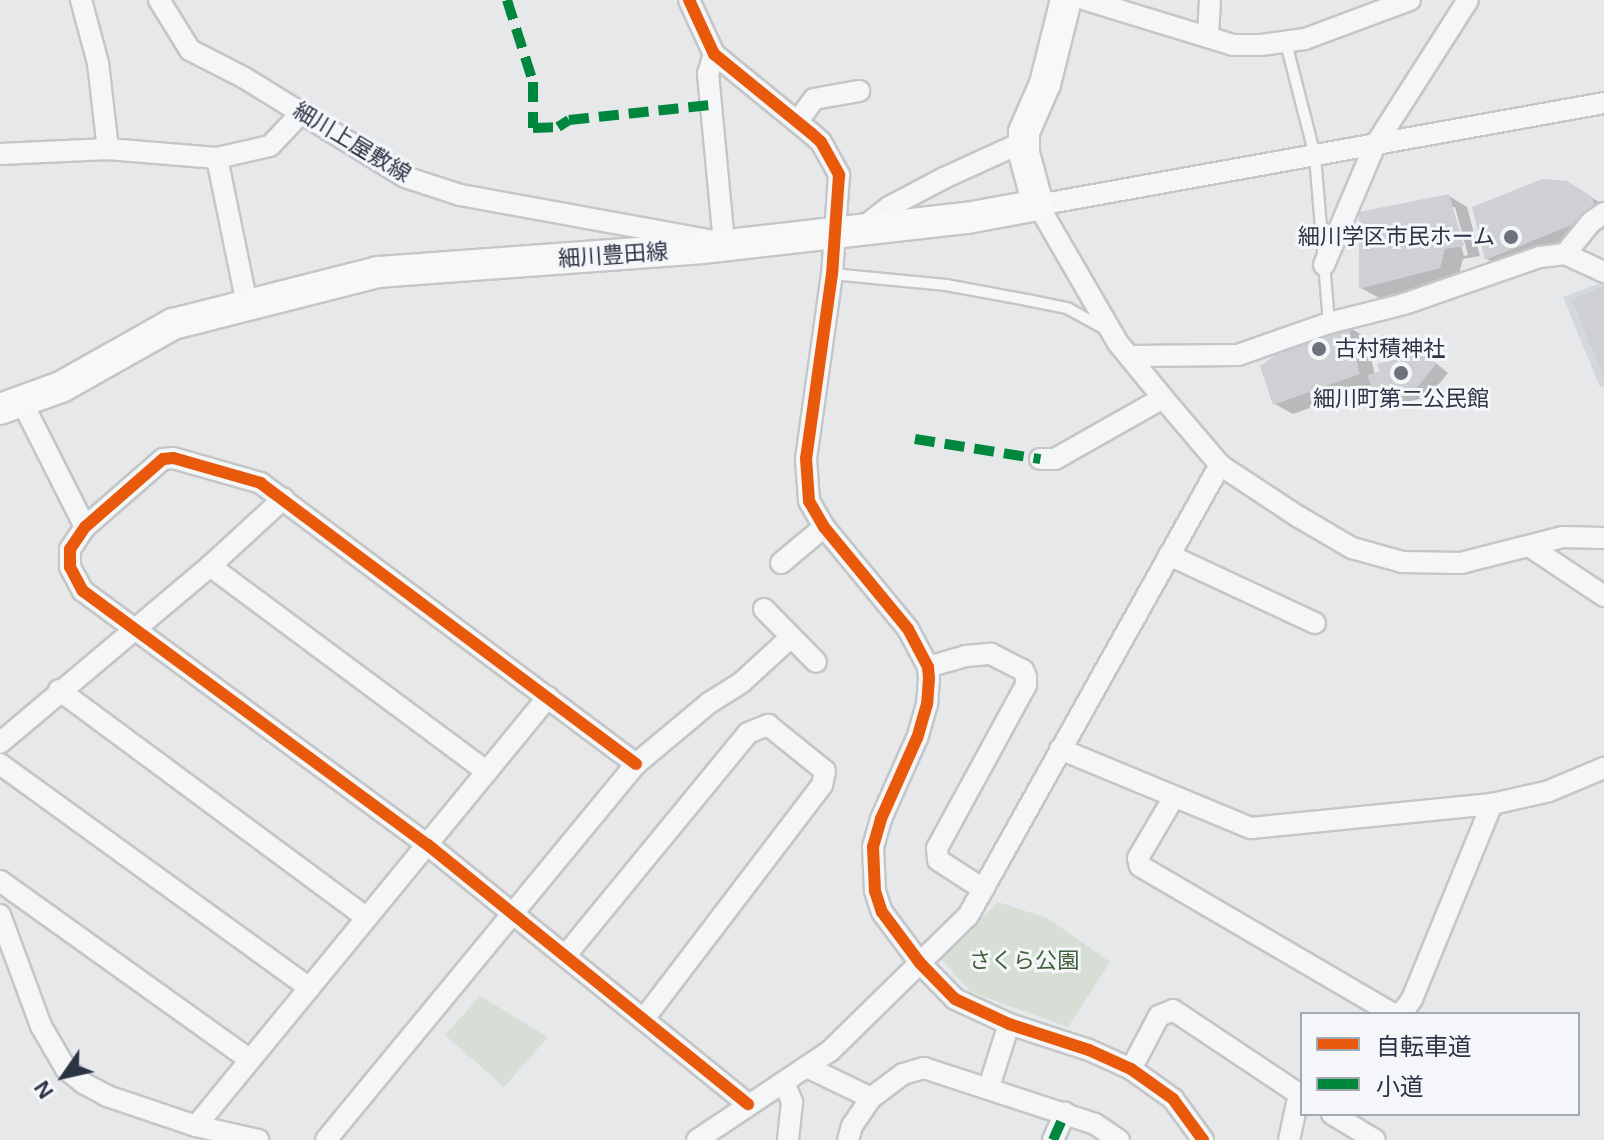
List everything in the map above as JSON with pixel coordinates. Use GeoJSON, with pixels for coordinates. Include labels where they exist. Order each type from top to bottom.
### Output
{"type":"FeatureCollection","features":[{"type":"Feature","properties":{"kind":"main road"},"geometry":{"type":"LineString","coordinates":[[1038,205],[1023,142],[1024,132],[1045,84],[1066,0]]}},
{"type":"Feature","properties":{"kind":"main road","name":"細川豊田線"},"geometry":{"type":"LineString","coordinates":[[11,406],[61,387],[173,324],[378,272],[702,248],[724,243],[847,233],[1038,205]]}},
{"type":"Feature","properties":{"kind":"street"},"geometry":{"type":"LineString","coordinates":[[81,0],[98,63],[108,149]]}},
{"type":"Feature","properties":{"kind":"street","name":"細川上屋敷線"},"geometry":{"type":"LineString","coordinates":[[159,0],[190,50],[302,112],[405,177],[433,188],[724,243]]}},
{"type":"Feature","properties":{"kind":"street"},"geometry":{"type":"LineString","coordinates":[[689,0],[714,54],[821,142],[839,175],[847,233],[832,274],[806,458],[809,501],[824,527],[908,629],[928,667],[929,690],[920,727],[873,847],[875,891],[882,912],[920,963],[965,1006],[1089,1050],[1131,1069],[1173,1099],[1203,1140]]}},
{"type":"Feature","properties":{"kind":"street"},"geometry":{"type":"LineString","coordinates":[[1086,0],[1233,45],[1286,43],[1410,0]]}},
{"type":"Feature","properties":{"kind":"street"},"geometry":{"type":"LineString","coordinates":[[1208,37],[1210,0]]}},
{"type":"Feature","properties":{"kind":"street"},"geometry":{"type":"LineString","coordinates":[[1324,265],[1374,147],[1468,0]]}},
{"type":"Feature","properties":{"kind":"street"},"geometry":{"type":"LineString","coordinates":[[714,54],[708,74],[724,243]]}},
{"type":"Feature","properties":{"kind":"street"},"geometry":{"type":"LineString","coordinates":[[798,121],[814,99],[859,91]]}},
{"type":"Feature","properties":{"kind":"street"},"geometry":{"type":"LineString","coordinates":[[1604,103],[1452,129],[1374,147],[1038,205],[1112,333],[1220,465],[1352,548],[1402,562],[1461,563],[1563,537],[1604,538]]}},
{"type":"Feature","properties":{"kind":"street"},"geometry":{"type":"LineString","coordinates":[[0,154],[108,149],[217,158],[270,146],[302,112]]}},
{"type":"Feature","properties":{"kind":"street"},"geometry":{"type":"LineString","coordinates":[[847,233],[944,178],[1023,142]]}},
{"type":"Feature","properties":{"kind":"street"},"geometry":{"type":"LineString","coordinates":[[217,158],[247,304]]}},
{"type":"Feature","properties":{"kind":"street"},"geometry":{"type":"LineString","coordinates":[[1565,254],[1591,222],[1604,213]]}},
{"type":"Feature","properties":{"kind":"street"},"geometry":{"type":"LineString","coordinates":[[1130,356],[1238,355],[1329,323],[1404,304],[1540,257],[1565,254],[1604,272]]}},
{"type":"Feature","properties":{"kind":"street"},"geometry":{"type":"LineString","coordinates":[[1040,459],[1055,459],[1163,398]]}},
{"type":"Feature","properties":{"kind":"street"},"geometry":{"type":"LineString","coordinates":[[11,406],[85,527]]}},
{"type":"Feature","properties":{"kind":"street"},"geometry":{"type":"LineString","coordinates":[[636,764],[261,483],[173,458],[163,459],[85,527],[70,549],[70,567],[83,591],[428,845],[748,1104]]}},
{"type":"Feature","properties":{"kind":"street"},"geometry":{"type":"LineString","coordinates":[[697,1140],[748,1104],[809,1068],[962,923],[1220,465]]}},
{"type":"Feature","properties":{"kind":"street"},"geometry":{"type":"LineString","coordinates":[[0,743],[59,690],[210,566],[284,498]]}},
{"type":"Feature","properties":{"kind":"street"},"geometry":{"type":"LineString","coordinates":[[781,563],[824,527]]}},
{"type":"Feature","properties":{"kind":"street"},"geometry":{"type":"LineString","coordinates":[[1529,546],[1604,596]]}},
{"type":"Feature","properties":{"kind":"street"},"geometry":{"type":"LineString","coordinates":[[1169,555],[1315,623]]}},
{"type":"Feature","properties":{"kind":"street"},"geometry":{"type":"LineString","coordinates":[[210,566],[487,772]]}},
{"type":"Feature","properties":{"kind":"street"},"geometry":{"type":"LineString","coordinates":[[764,609],[816,662]]}},
{"type":"Feature","properties":{"kind":"street"},"geometry":{"type":"LineString","coordinates":[[326,1140],[636,764],[700,710],[742,682],[790,638]]}},
{"type":"Feature","properties":{"kind":"street"},"geometry":{"type":"LineString","coordinates":[[928,667],[991,654],[1023,670],[1026,677],[1026,685],[937,848],[938,860],[983,889]]}},
{"type":"Feature","properties":{"kind":"street"},"geometry":{"type":"LineString","coordinates":[[59,690],[366,917]]}},
{"type":"Feature","properties":{"kind":"street"},"geometry":{"type":"LineString","coordinates":[[196,1126],[548,697]]}},
{"type":"Feature","properties":{"kind":"street"},"geometry":{"type":"LineString","coordinates":[[565,956],[748,733],[768,725],[825,771],[822,785],[644,1019]]}},
{"type":"Feature","properties":{"kind":"street"},"geometry":{"type":"LineString","coordinates":[[1060,749],[1251,828],[1264,829],[1492,804],[1549,791],[1604,768]]}},
{"type":"Feature","properties":{"kind":"street"},"geometry":{"type":"LineString","coordinates":[[0,764],[309,988]]}},
{"type":"Feature","properties":{"kind":"street"},"geometry":{"type":"LineString","coordinates":[[1174,797],[1138,858],[1140,866],[1390,1012]]}},
{"type":"Feature","properties":{"kind":"street"},"geometry":{"type":"LineString","coordinates":[[1403,1012],[1412,999],[1492,804]]}},
{"type":"Feature","properties":{"kind":"street"},"geometry":{"type":"LineString","coordinates":[[0,881],[250,1060]]}},
{"type":"Feature","properties":{"kind":"street"},"geometry":{"type":"LineString","coordinates":[[0,915],[8,954],[41,1026],[66,1069],[107,1096],[196,1126],[258,1140]]}},
{"type":"Feature","properties":{"kind":"street"},"geometry":{"type":"LineString","coordinates":[[1131,1069],[1159,1016],[1173,1010],[1300,1094]]}},
{"type":"Feature","properties":{"kind":"street"},"geometry":{"type":"LineString","coordinates":[[989,1087],[1009,1024]]}},
{"type":"Feature","properties":{"kind":"street"},"geometry":{"type":"LineString","coordinates":[[809,1068],[871,1098]]}},
{"type":"Feature","properties":{"kind":"street"},"geometry":{"type":"LineString","coordinates":[[848,1140],[852,1126],[871,1098],[915,1069],[924,1068],[1095,1124],[1119,1140]]}},
{"type":"Feature","properties":{"kind":"street"},"geometry":{"type":"LineString","coordinates":[[784,1082],[792,1102],[788,1140]]}},
{"type":"Feature","properties":{"kind":"street"},"geometry":{"type":"LineString","coordinates":[[1289,1140],[1300,1099]]}},
{"type":"Feature","properties":{"kind":"street"},"geometry":{"type":"LineString","coordinates":[[1053,1140],[1065,1113]]}},
{"type":"Feature","properties":{"kind":"street"},"geometry":{"type":"LineString","coordinates":[[1335,1116],[1375,1140]]}},
{"type":"Feature","properties":{"kind":"lane"},"geometry":{"type":"LineString","coordinates":[[1286,43],[1315,156],[1329,323]]}},
{"type":"Feature","properties":{"kind":"lane"},"geometry":{"type":"LineString","coordinates":[[832,274],[946,285],[1053,305],[1067,308],[1112,333]]}},
{"type":"Feature","properties":{"kind":"shaded area"},"geometry":{"type":"Polygon","coordinates":[[[1604,282],[1604,387],[1600,387],[1563,297],[1604,282]]]}},
{"type":"Feature","properties":{"kind":"green space","name":"さくら公園"},"geometry":{"type":"Polygon","coordinates":[[[998,902],[1047,918],[1110,962],[1068,1027],[971,992],[941,959],[998,902]]]}},
{"type":"Feature","properties":{"kind":"green space"},"geometry":{"type":"Polygon","coordinates":[[[480,996],[548,1037],[504,1087],[445,1035],[480,996]]]}},
{"type":"Feature","properties":{"kind":"building","name":"細川学区市民ホーム"},"geometry":{"type":"Polygon","coordinates":[[[1542,179],[1567,181],[1591,196],[1599,214],[1485,260],[1472,207],[1542,179]]]}},
{"type":"Feature","properties":{"kind":"building"},"geometry":{"type":"Polygon","coordinates":[[[1449,194],[1464,246],[1445,249],[1440,268],[1359,289],[1359,212],[1449,194]]]}},
{"type":"Feature","properties":{"kind":"building"},"geometry":{"type":"Polygon","coordinates":[[[1604,286],[1604,377],[1572,300],[1604,286]]]}},
{"type":"Feature","properties":{"kind":"building","name":"古村積神社"},"geometry":{"type":"Polygon","coordinates":[[[1348,325],[1360,374],[1273,405],[1260,366],[1306,333],[1348,325]]]}},
{"type":"Feature","properties":{"kind":"building","name":"細川町第二公民館"},"geometry":{"type":"Polygon","coordinates":[[[1426,352],[1436,364],[1415,390],[1393,396],[1375,395],[1367,375],[1380,371],[1377,364],[1426,352]]]}},
{"type":"Feature","properties":{"kind":"marked path"},"geometry":{"type":"LineString","coordinates":[[507,0],[533,82],[533,128],[558,127],[569,120],[710,105]]}},
{"type":"Feature","properties":{"kind":"marked path"},"geometry":{"type":"LineString","coordinates":[[915,439],[1040,459]]}},
{"type":"Feature","properties":{"kind":"marked path"},"geometry":{"type":"LineString","coordinates":[[1053,1140],[1065,1113]]}},
{"type":"Feature","properties":{"kind":"cycle path"},"geometry":{"type":"LineString","coordinates":[[689,0],[714,54],[821,142],[839,175],[832,274],[806,458],[809,501],[824,527],[908,629],[928,667],[929,678],[927,704],[917,738],[881,819],[873,847],[875,891],[882,912],[920,963],[955,999],[1009,1024],[1089,1050],[1131,1069],[1173,1099],[1203,1140]]}},
{"type":"Feature","properties":{"kind":"cycle path"},"geometry":{"type":"LineString","coordinates":[[636,764],[261,483],[173,458],[163,459],[85,527],[70,549],[70,567],[83,591],[428,845],[748,1104]]}},
{"type":"Feature","properties":{"kind":"place","name":"細川学区市民ホーム"},"geometry":{"type":"Point","coordinates":[1511,237]}},
{"type":"Feature","properties":{"kind":"place","name":"古村積神社"},"geometry":{"type":"Point","coordinates":[1319,349]}},
{"type":"Feature","properties":{"kind":"place","name":"細川町第二公民館"},"geometry":{"type":"Point","coordinates":[1401,373]}}]}
